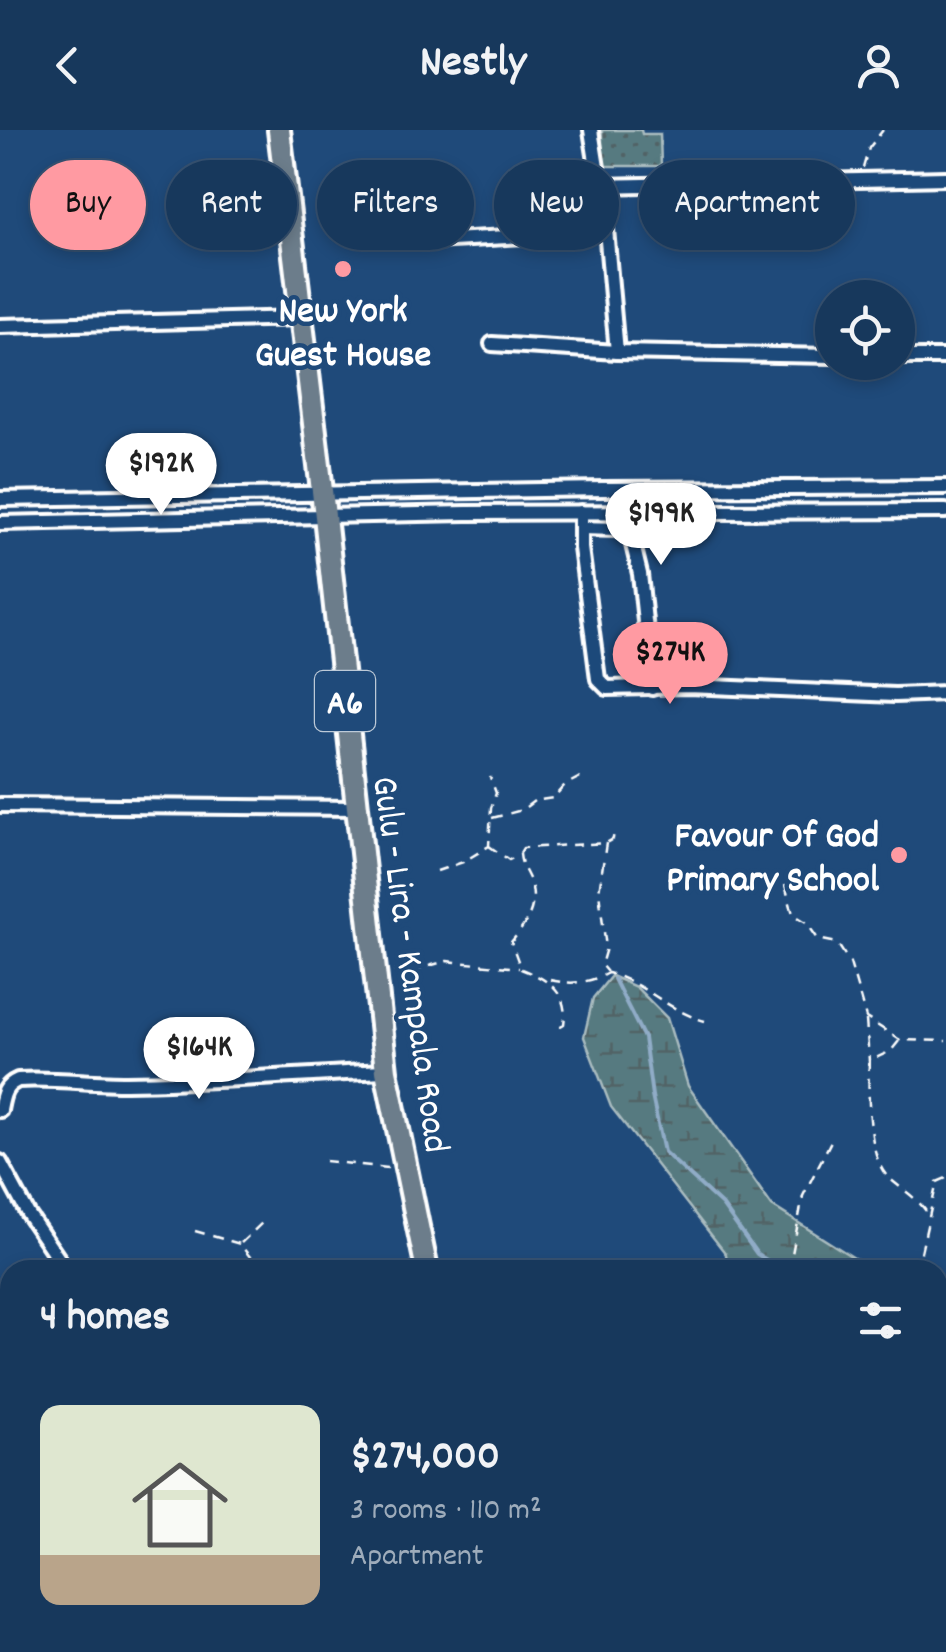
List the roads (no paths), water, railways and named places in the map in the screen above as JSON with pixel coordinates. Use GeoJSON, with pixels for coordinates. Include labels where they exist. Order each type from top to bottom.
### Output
{"type":"FeatureCollection","features":[{"type":"Feature","properties":{"kind":"main road","name":"Gulu - Lira - Kampala Road"},"geometry":{"type":"LineString","coordinates":[[278,130],[386,1071],[425,1260]]}},
{"type":"Feature","properties":{"kind":"street"},"geometry":{"type":"LineString","coordinates":[[592,130],[596,160]]}},
{"type":"Feature","properties":{"kind":"street"},"geometry":{"type":"LineString","coordinates":[[619,186],[946,178]]}},
{"type":"Feature","properties":{"kind":"street"},"geometry":{"type":"LineString","coordinates":[[608,250],[617,352]]}},
{"type":"Feature","properties":{"kind":"street"},"geometry":{"type":"LineString","coordinates":[[0,326],[302,318]]}},
{"type":"Feature","properties":{"kind":"street"},"geometry":{"type":"LineString","coordinates":[[492,344],[617,352],[815,356]]}},
{"type":"Feature","properties":{"kind":"street"},"geometry":{"type":"LineString","coordinates":[[915,357],[946,357]]}},
{"type":"Feature","properties":{"kind":"street"},"geometry":{"type":"LineString","coordinates":[[0,499],[946,487]]}},
{"type":"Feature","properties":{"kind":"street"},"geometry":{"type":"LineString","coordinates":[[0,523],[581,512],[946,510]]}},
{"type":"Feature","properties":{"kind":"street"},"geometry":{"type":"LineString","coordinates":[[581,512],[598,679],[607,688],[688,686],[895,695],[946,693]]}},
{"type":"Feature","properties":{"kind":"street"},"geometry":{"type":"LineString","coordinates":[[581,528],[617,529],[631,536],[640,574],[652,688]]}},
{"type":"Feature","properties":{"kind":"street"},"geometry":{"type":"LineString","coordinates":[[0,804],[356,808]]}},
{"type":"Feature","properties":{"kind":"street"},"geometry":{"type":"LineString","coordinates":[[0,1110],[4,1091],[18,1080],[122,1083],[386,1071]]}},
{"type":"Feature","properties":{"kind":"street"},"geometry":{"type":"LineString","coordinates":[[0,1162],[59,1260]]}},
{"type":"Feature","properties":{"kind":"waterway"},"geometry":{"type":"LineString","coordinates":[[614,979],[644,1038],[664,1152],[722,1205],[757,1254],[766,1260]]}},
{"type":"Feature","properties":{"kind":"place","name":"New York Guest House"},"geometry":{"type":"Point","coordinates":[343,269]}},
{"type":"Feature","properties":{"kind":"place","name":"Favour Of God Primary School"},"geometry":{"type":"Point","coordinates":[899,855]}}]}
